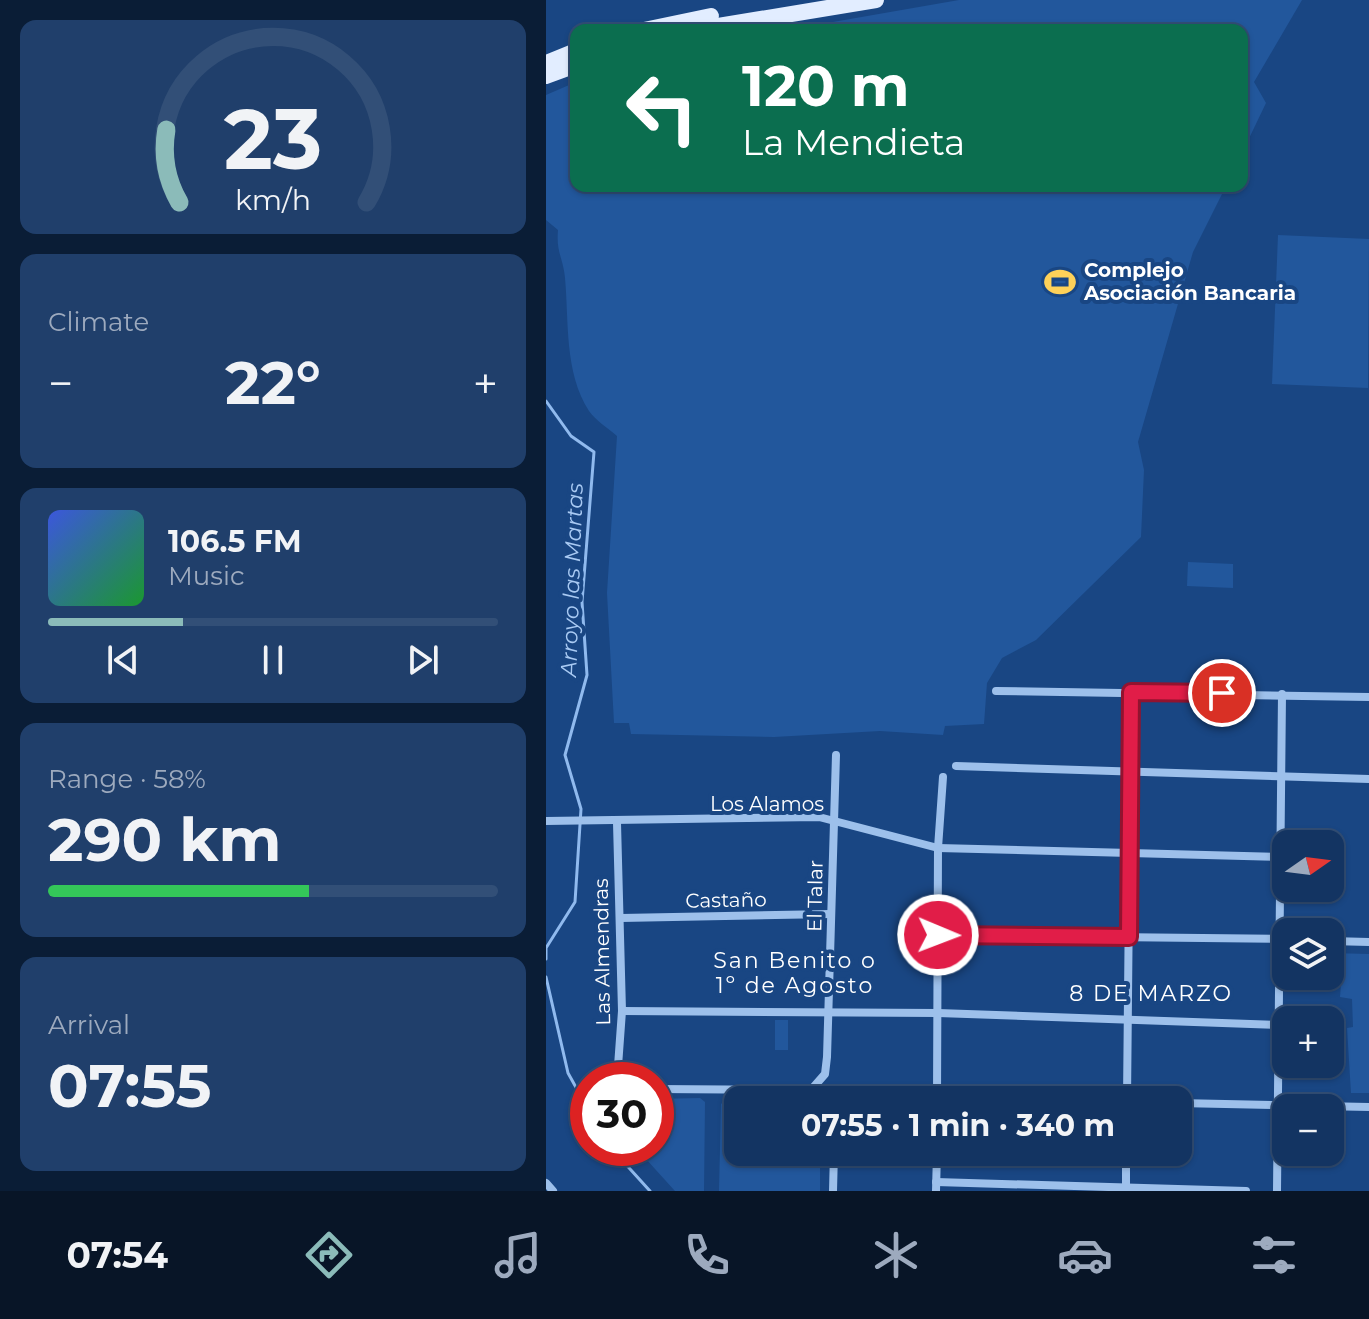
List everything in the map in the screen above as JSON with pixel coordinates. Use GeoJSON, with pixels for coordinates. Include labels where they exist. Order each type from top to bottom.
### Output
{"type":"FeatureCollection","features":[{"type":"Feature","properties":{"kind":"main road"},"geometry":{"type":"LineString","coordinates":[[677,24],[807,0]]}},
{"type":"Feature","properties":{"kind":"main road"},"geometry":{"type":"LineString","coordinates":[[730,24],[876,0]]}},
{"type":"Feature","properties":{"kind":"main road"},"geometry":{"type":"LineString","coordinates":[[546,63],[570,53]]}},
{"type":"Feature","properties":{"kind":"main road"},"geometry":{"type":"LineString","coordinates":[[546,76],[570,67]]}},
{"type":"Feature","properties":{"kind":"street"},"geometry":{"type":"LineString","coordinates":[[996,691],[1369,697]]}},
{"type":"Feature","properties":{"kind":"street"},"geometry":{"type":"LineString","coordinates":[[1127,1086],[1131,692]]}},
{"type":"Feature","properties":{"kind":"street"},"geometry":{"type":"LineString","coordinates":[[1279,830],[1282,694]]}},
{"type":"Feature","properties":{"kind":"street","name":"El Talar"},"geometry":{"type":"LineString","coordinates":[[674,1089],[811,1090],[819,1084],[827,1057],[830,1012],[836,755]]}},
{"type":"Feature","properties":{"kind":"street"},"geometry":{"type":"LineString","coordinates":[[956,766],[1369,779]]}},
{"type":"Feature","properties":{"kind":"street"},"geometry":{"type":"LineString","coordinates":[[937,1086],[938,848],[943,777]]}},
{"type":"Feature","properties":{"kind":"street","name":"Los Alamos"},"geometry":{"type":"LineString","coordinates":[[548,821],[833,820],[938,848],[1272,857]]}},
{"type":"Feature","properties":{"kind":"street","name":"Las Almendras"},"geometry":{"type":"LineString","coordinates":[[617,823],[622,1011],[618,1062]]}},
{"type":"Feature","properties":{"kind":"street","name":"Castaño"},"geometry":{"type":"LineString","coordinates":[[621,918],[831,914]]}},
{"type":"Feature","properties":{"kind":"street"},"geometry":{"type":"LineString","coordinates":[[938,935],[1272,939]]}},
{"type":"Feature","properties":{"kind":"street"},"geometry":{"type":"LineString","coordinates":[[1344,941],[1369,942]]}},
{"type":"Feature","properties":{"kind":"street"},"geometry":{"type":"LineString","coordinates":[[622,1011],[938,1013],[1272,1025]]}},
{"type":"Feature","properties":{"kind":"street"},"geometry":{"type":"LineString","coordinates":[[1192,1103],[1272,1106]]}},
{"type":"Feature","properties":{"kind":"street"},"geometry":{"type":"LineString","coordinates":[[1344,1107],[1369,1107]]}},
{"type":"Feature","properties":{"kind":"street"},"geometry":{"type":"LineString","coordinates":[[833,1191],[834,1166]]}},
{"type":"Feature","properties":{"kind":"street"},"geometry":{"type":"LineString","coordinates":[[937,1166],[936,1187],[1246,1191]]}},
{"type":"Feature","properties":{"kind":"street"},"geometry":{"type":"LineString","coordinates":[[1126,1166],[1126,1189]]}},
{"type":"Feature","properties":{"kind":"street"},"geometry":{"type":"LineString","coordinates":[[1277,1166],[1277,1191]]}},
{"type":"Feature","properties":{"kind":"street"},"geometry":{"type":"LineString","coordinates":[[546,1183],[553,1191]]}},
{"type":"Feature","properties":{"kind":"shaded area"},"geometry":{"type":"Polygon","coordinates":[[[959,0],[1302,0],[1254,82],[1266,103],[1248,140],[1248,24],[821,24],[959,0]]]}},
{"type":"Feature","properties":{"kind":"shaded area"},"geometry":{"type":"Polygon","coordinates":[[[570,85],[570,192],[1223,192],[1193,252],[1138,442],[1144,470],[1141,537],[1036,640],[1002,658],[987,683],[984,724],[945,726],[943,735],[880,731],[774,737],[631,734],[629,723],[614,723],[607,593],[617,436],[589,411],[571,363],[558,230],[546,220],[546,95],[570,85]]]}},
{"type":"Feature","properties":{"kind":"shaded area"},"geometry":{"type":"Polygon","coordinates":[[[1278,235],[1369,239],[1368,388],[1272,384],[1278,235]]]}},
{"type":"Feature","properties":{"kind":"shaded area"},"geometry":{"type":"Polygon","coordinates":[[[1188,562],[1233,564],[1233,588],[1187,586],[1188,562]]]}},
{"type":"Feature","properties":{"kind":"shaded area"},"geometry":{"type":"Polygon","coordinates":[[[1344,953],[1369,954],[1369,1093],[1351,1093],[1347,1028],[1353,1027],[1352,999],[1340,997],[1341,990],[1344,990],[1344,953]]]}},
{"type":"Feature","properties":{"kind":"shaded area"},"geometry":{"type":"Polygon","coordinates":[[[775,1020],[788,1020],[788,1050],[775,1050],[775,1020]]]}},
{"type":"Feature","properties":{"kind":"shaded area"},"geometry":{"type":"Polygon","coordinates":[[[700,1098],[705,1102],[704,1191],[675,1191],[652,1166],[674,1166],[674,1099],[700,1098]]]}},
{"type":"Feature","properties":{"kind":"shaded area"},"geometry":{"type":"Polygon","coordinates":[[[724,1101],[724,1166],[820,1166],[820,1191],[719,1191],[721,1104],[724,1101]]]}},
{"type":"Feature","properties":{"kind":"waterway","name":"Arroyo las Martas"},"geometry":{"type":"LineString","coordinates":[[546,401],[571,436],[594,452],[582,602],[587,675],[565,755],[581,809],[575,902],[546,948],[546,959]]}},
{"type":"Feature","properties":{"kind":"waterway","name":"Arroyo las Martas"},"geometry":{"type":"LineString","coordinates":[[546,977],[570,1077]]}},
{"type":"Feature","properties":{"kind":"waterway","name":"Arroyo las Martas"},"geometry":{"type":"LineString","coordinates":[[627,1166],[650,1191]]}},
{"type":"Feature","properties":{"kind":"place","name":"Complejo Asociación Bancaria"},"geometry":{"type":"Point","coordinates":[1060,282]}},
{"type":"Feature","properties":{"kind":"district","name":"San Benito o 1º de Agosto"},"geometry":{"type":"Point","coordinates":[795,972]}},
{"type":"Feature","properties":{"kind":"district","name":"8 DE MARZO"},"geometry":{"type":"Point","coordinates":[1151,993]}},
{"type":"Feature","properties":{"kind":"route"},"geometry":{"type":"LineString","coordinates":[[938,935],[1129,937],[1131,692],[1222,693]]}}]}
